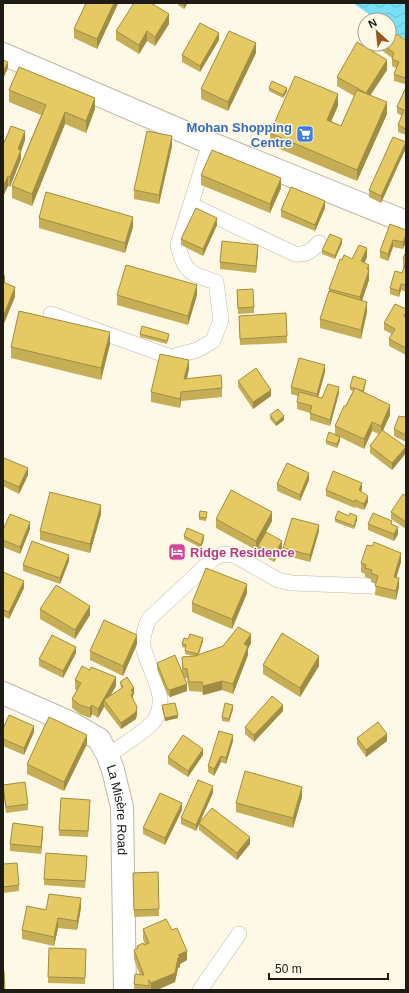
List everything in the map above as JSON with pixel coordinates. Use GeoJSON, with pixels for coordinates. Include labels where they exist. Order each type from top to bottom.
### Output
{"type":"FeatureCollection","features":[{"type":"Feature","properties":{"kind":"main road"},"geometry":{"type":"LineString","coordinates":[[3,54],[210,143],[406,222]]}},
{"type":"Feature","properties":{"kind":"main road","name":"La Misère Road"},"geometry":{"type":"LineString","coordinates":[[3,693],[71,723],[99,739],[108,756],[122,807],[125,990]]}},
{"type":"Feature","properties":{"kind":"street"},"geometry":{"type":"LineString","coordinates":[[52,314],[171,357],[197,350],[213,340],[221,320],[216,282],[192,274],[181,262],[178,246],[210,143]]}},
{"type":"Feature","properties":{"kind":"street"},"geometry":{"type":"LineString","coordinates":[[191,205],[295,254],[304,255],[311,251],[319,243]]}},
{"type":"Feature","properties":{"kind":"street"},"geometry":{"type":"LineString","coordinates":[[108,756],[153,722],[160,710],[160,693],[143,645],[144,631],[149,619],[214,558],[224,554],[234,556],[278,580],[292,583],[370,586]]}},
{"type":"Feature","properties":{"kind":"street"},"geometry":{"type":"LineString","coordinates":[[200,990],[239,934]]}},
{"type":"Feature","properties":{"kind":"water"},"geometry":{"type":"Polygon","coordinates":[[[353,3],[406,3],[406,40],[397,34],[397,12],[366,12],[353,3]]]}},
{"type":"Feature","properties":{"kind":"building"},"geometry":{"type":"Polygon","coordinates":[[[86,3],[114,3],[97,39],[74,29],[86,3]]]}},
{"type":"Feature","properties":{"kind":"building"},"geometry":{"type":"Polygon","coordinates":[[[134,3],[151,3],[169,14],[155,37],[147,31],[139,45],[116,31],[134,3]]]}},
{"type":"Feature","properties":{"kind":"building"},"geometry":{"type":"Polygon","coordinates":[[[200,23],[219,33],[200,66],[182,55],[200,23]]]}},
{"type":"Feature","properties":{"kind":"building"},"geometry":{"type":"Polygon","coordinates":[[[229,31],[256,43],[228,102],[201,89],[229,31]]]}},
{"type":"Feature","properties":{"kind":"building"},"geometry":{"type":"Polygon","coordinates":[[[397,34],[406,41],[405,78],[394,74],[399,62],[392,59],[394,53],[393,52],[397,52],[397,34]]]}},
{"type":"Feature","properties":{"kind":"building"},"geometry":{"type":"Polygon","coordinates":[[[357,42],[357,52],[374,52],[387,60],[366,93],[337,77],[357,42]]]}},
{"type":"Feature","properties":{"kind":"building"},"geometry":{"type":"Polygon","coordinates":[[[3,60],[8,62],[3,73],[3,60]]]}},
{"type":"Feature","properties":{"kind":"building"},"geometry":{"type":"Polygon","coordinates":[[[19,67],[95,98],[86,121],[65,112],[32,194],[12,186],[46,105],[9,90],[19,67]]]}},
{"type":"Feature","properties":{"kind":"building","name":"Mohan Shopping Centre"},"geometry":{"type":"Polygon","coordinates":[[[295,76],[338,94],[327,120],[341,126],[357,90],[387,102],[357,170],[270,133],[295,76]]]}},
{"type":"Feature","properties":{"kind":"building"},"geometry":{"type":"Polygon","coordinates":[[[272,81],[287,88],[283,95],[269,88],[272,81]]]}},
{"type":"Feature","properties":{"kind":"building"},"geometry":{"type":"Polygon","coordinates":[[[406,87],[406,129],[398,125],[404,110],[397,107],[406,87]]]}},
{"type":"Feature","properties":{"kind":"building"},"geometry":{"type":"Polygon","coordinates":[[[11,126],[25,131],[18,149],[21,150],[10,177],[8,176],[3,187],[3,142],[4,143],[11,126]]]}},
{"type":"Feature","properties":{"kind":"building"},"geometry":{"type":"Polygon","coordinates":[[[147,131],[172,136],[159,195],[134,190],[147,131]]]}},
{"type":"Feature","properties":{"kind":"building"},"geometry":{"type":"Polygon","coordinates":[[[393,137],[406,142],[381,196],[369,190],[393,137]]]}},
{"type":"Feature","properties":{"kind":"building"},"geometry":{"type":"Polygon","coordinates":[[[212,150],[281,178],[270,204],[201,175],[212,150]]]}},
{"type":"Feature","properties":{"kind":"building"},"geometry":{"type":"Polygon","coordinates":[[[291,187],[325,201],[315,225],[281,210],[291,187]]]}},
{"type":"Feature","properties":{"kind":"building"},"geometry":{"type":"Polygon","coordinates":[[[46,192],[133,217],[125,243],[39,218],[46,192]]]}},
{"type":"Feature","properties":{"kind":"building"},"geometry":{"type":"Polygon","coordinates":[[[196,208],[217,218],[203,249],[181,239],[196,208]]]}},
{"type":"Feature","properties":{"kind":"building"},"geometry":{"type":"Polygon","coordinates":[[[390,224],[406,230],[406,235],[403,242],[393,240],[388,254],[380,251],[390,224]]]}},
{"type":"Feature","properties":{"kind":"building"},"geometry":{"type":"Polygon","coordinates":[[[330,234],[342,239],[335,256],[322,250],[330,234]]]}},
{"type":"Feature","properties":{"kind":"building"},"geometry":{"type":"Polygon","coordinates":[[[222,241],[258,245],[256,266],[220,262],[222,241]]]}},
{"type":"Feature","properties":{"kind":"building"},"geometry":{"type":"Polygon","coordinates":[[[359,245],[367,248],[361,261],[369,265],[367,269],[369,270],[360,297],[329,289],[340,259],[342,260],[344,255],[352,259],[359,245]]]}},
{"type":"Feature","properties":{"kind":"building"},"geometry":{"type":"Polygon","coordinates":[[[406,252],[406,260],[403,258],[406,252]]]}},
{"type":"Feature","properties":{"kind":"building"},"geometry":{"type":"Polygon","coordinates":[[[406,263],[406,285],[401,284],[399,291],[390,288],[395,271],[402,273],[406,263]]]}},
{"type":"Feature","properties":{"kind":"building"},"geometry":{"type":"Polygon","coordinates":[[[126,265],[197,285],[188,316],[117,295],[126,265]]]}},
{"type":"Feature","properties":{"kind":"building"},"geometry":{"type":"Polygon","coordinates":[[[3,282],[15,287],[3,317],[3,282]]]}},
{"type":"Feature","properties":{"kind":"building"},"geometry":{"type":"Polygon","coordinates":[[[253,289],[254,307],[238,308],[237,290],[253,289]]]}},
{"type":"Feature","properties":{"kind":"building"},"geometry":{"type":"Polygon","coordinates":[[[329,291],[367,302],[361,330],[320,319],[329,291]]]}},
{"type":"Feature","properties":{"kind":"building"},"geometry":{"type":"Polygon","coordinates":[[[395,304],[406,309],[404,316],[406,317],[406,348],[389,339],[395,329],[384,323],[395,304]]]}},
{"type":"Feature","properties":{"kind":"building"},"geometry":{"type":"Polygon","coordinates":[[[19,311],[110,332],[101,368],[11,347],[19,311]]]}},
{"type":"Feature","properties":{"kind":"building"},"geometry":{"type":"Polygon","coordinates":[[[286,313],[287,336],[240,339],[239,316],[286,313]]]}},
{"type":"Feature","properties":{"kind":"building"},"geometry":{"type":"Polygon","coordinates":[[[142,326],[169,334],[167,341],[140,334],[142,326]]]}},
{"type":"Feature","properties":{"kind":"building"},"geometry":{"type":"Polygon","coordinates":[[[160,354],[189,360],[184,379],[221,375],[222,388],[181,392],[180,399],[151,392],[160,354]]]}},
{"type":"Feature","properties":{"kind":"building"},"geometry":{"type":"Polygon","coordinates":[[[299,358],[325,365],[317,394],[291,387],[299,358]]]}},
{"type":"Feature","properties":{"kind":"building"},"geometry":{"type":"Polygon","coordinates":[[[256,368],[271,390],[253,402],[238,381],[256,368]]]}},
{"type":"Feature","properties":{"kind":"building"},"geometry":{"type":"Polygon","coordinates":[[[353,376],[366,380],[363,391],[350,387],[353,376]]]}},
{"type":"Feature","properties":{"kind":"building"},"geometry":{"type":"Polygon","coordinates":[[[328,384],[339,387],[330,420],[310,413],[312,406],[297,402],[299,392],[322,398],[328,384]]]}},
{"type":"Feature","properties":{"kind":"building"},"geometry":{"type":"Polygon","coordinates":[[[355,388],[390,405],[381,426],[372,422],[364,439],[335,426],[344,406],[346,406],[355,388]]]}},
{"type":"Feature","properties":{"kind":"building"},"geometry":{"type":"Polygon","coordinates":[[[278,409],[284,416],[276,423],[270,415],[278,409]]]}},
{"type":"Feature","properties":{"kind":"building"},"geometry":{"type":"Polygon","coordinates":[[[406,415],[406,435],[394,429],[399,416],[404,417],[406,415]]]}},
{"type":"Feature","properties":{"kind":"building"},"geometry":{"type":"Polygon","coordinates":[[[382,430],[406,447],[392,463],[370,446],[382,430]]]}},
{"type":"Feature","properties":{"kind":"building"},"geometry":{"type":"Polygon","coordinates":[[[329,432],[340,437],[337,444],[326,441],[329,432]]]}},
{"type":"Feature","properties":{"kind":"building"},"geometry":{"type":"Polygon","coordinates":[[[4,458],[28,468],[19,487],[3,480],[4,458]]]}},
{"type":"Feature","properties":{"kind":"building"},"geometry":{"type":"Polygon","coordinates":[[[287,463],[309,473],[300,495],[277,484],[287,463]]]}},
{"type":"Feature","properties":{"kind":"building"},"geometry":{"type":"Polygon","coordinates":[[[333,471],[362,483],[359,490],[368,496],[364,504],[355,500],[355,502],[326,490],[333,471]]]}},
{"type":"Feature","properties":{"kind":"building"},"geometry":{"type":"Polygon","coordinates":[[[231,490],[272,512],[256,541],[216,519],[231,490]]]}},
{"type":"Feature","properties":{"kind":"building"},"geometry":{"type":"Polygon","coordinates":[[[50,492],[101,505],[90,544],[40,531],[50,492]]]}},
{"type":"Feature","properties":{"kind":"building"},"geometry":{"type":"Polygon","coordinates":[[[403,494],[406,496],[406,522],[391,512],[403,494]]]}},
{"type":"Feature","properties":{"kind":"building"},"geometry":{"type":"Polygon","coordinates":[[[200,511],[207,512],[206,518],[199,517],[200,511]]]}},
{"type":"Feature","properties":{"kind":"building"},"geometry":{"type":"Polygon","coordinates":[[[338,511],[349,516],[350,513],[357,516],[354,526],[335,519],[338,511]]]}},
{"type":"Feature","properties":{"kind":"building"},"geometry":{"type":"Polygon","coordinates":[[[373,513],[392,521],[391,524],[398,527],[394,534],[368,524],[373,513]]]}},
{"type":"Feature","properties":{"kind":"building"},"geometry":{"type":"Polygon","coordinates":[[[10,514],[30,522],[20,547],[3,540],[3,530],[10,514]]]}},
{"type":"Feature","properties":{"kind":"building"},"geometry":{"type":"Polygon","coordinates":[[[292,518],[319,525],[310,555],[283,548],[292,518]]]}},
{"type":"Feature","properties":{"kind":"building"},"geometry":{"type":"Polygon","coordinates":[[[187,528],[204,535],[201,545],[184,536],[187,528]]]}},
{"type":"Feature","properties":{"kind":"building"},"geometry":{"type":"Polygon","coordinates":[[[266,532],[282,541],[274,555],[258,546],[266,532]]]}},
{"type":"Feature","properties":{"kind":"building"},"geometry":{"type":"Polygon","coordinates":[[[32,541],[69,555],[60,578],[23,565],[32,541]]]}},
{"type":"Feature","properties":{"kind":"building"},"geometry":{"type":"Polygon","coordinates":[[[374,542],[401,553],[394,577],[399,578],[396,591],[375,586],[378,576],[371,573],[372,570],[365,568],[366,565],[361,563],[367,545],[372,546],[374,542]]]}},
{"type":"Feature","properties":{"kind":"building"},"geometry":{"type":"Polygon","coordinates":[[[206,568],[247,584],[232,619],[192,603],[206,568]]]}},
{"type":"Feature","properties":{"kind":"building"},"geometry":{"type":"Polygon","coordinates":[[[3,572],[24,581],[9,612],[3,610],[3,572]]]}},
{"type":"Feature","properties":{"kind":"building"},"geometry":{"type":"Polygon","coordinates":[[[56,585],[90,606],[75,630],[40,609],[56,585]]]}},
{"type":"Feature","properties":{"kind":"building"},"geometry":{"type":"Polygon","coordinates":[[[104,620],[137,635],[123,666],[90,651],[104,620]]]}},
{"type":"Feature","properties":{"kind":"building"},"geometry":{"type":"Polygon","coordinates":[[[238,627],[251,634],[244,644],[248,646],[233,684],[222,681],[203,686],[202,682],[189,682],[187,669],[183,668],[182,657],[195,656],[223,646],[238,627]]]}},
{"type":"Feature","properties":{"kind":"building"},"geometry":{"type":"Polygon","coordinates":[[[282,633],[319,656],[300,688],[263,665],[282,633]]]}},
{"type":"Feature","properties":{"kind":"building"},"geometry":{"type":"Polygon","coordinates":[[[190,634],[203,638],[198,654],[185,651],[186,645],[182,644],[184,638],[188,639],[190,634]]]}},
{"type":"Feature","properties":{"kind":"building"},"geometry":{"type":"Polygon","coordinates":[[[52,635],[76,647],[63,671],[39,659],[52,635]]]}},
{"type":"Feature","properties":{"kind":"building"},"geometry":{"type":"Polygon","coordinates":[[[175,655],[187,684],[170,690],[167,688],[157,663],[175,655]]]}},
{"type":"Feature","properties":{"kind":"building"},"geometry":{"type":"Polygon","coordinates":[[[82,666],[90,670],[91,667],[116,677],[98,709],[92,705],[90,708],[80,705],[72,699],[81,683],[75,680],[82,666]]]}},
{"type":"Feature","properties":{"kind":"building"},"geometry":{"type":"Polygon","coordinates":[[[127,677],[134,688],[131,690],[133,693],[131,695],[137,707],[136,712],[121,723],[104,700],[123,687],[120,682],[127,677]]]}},
{"type":"Feature","properties":{"kind":"building"},"geometry":{"type":"Polygon","coordinates":[[[272,696],[283,705],[254,735],[245,727],[272,696]]]}},
{"type":"Feature","properties":{"kind":"building"},"geometry":{"type":"Polygon","coordinates":[[[175,703],[178,715],[165,718],[162,705],[175,703]]]}},
{"type":"Feature","properties":{"kind":"building"},"geometry":{"type":"Polygon","coordinates":[[[225,703],[233,705],[229,719],[222,717],[225,703]]]}},
{"type":"Feature","properties":{"kind":"building"},"geometry":{"type":"Polygon","coordinates":[[[9,715],[34,726],[24,748],[3,739],[3,729],[9,715]]]}},
{"type":"Feature","properties":{"kind":"building"},"geometry":{"type":"Polygon","coordinates":[[[49,717],[87,735],[64,782],[27,764],[49,717]]]}},
{"type":"Feature","properties":{"kind":"building"},"geometry":{"type":"Polygon","coordinates":[[[378,722],[387,734],[366,750],[357,738],[378,722]]]}},
{"type":"Feature","properties":{"kind":"building"},"geometry":{"type":"Polygon","coordinates":[[[219,731],[233,735],[226,758],[221,756],[214,769],[208,766],[219,731]]]}},
{"type":"Feature","properties":{"kind":"building"},"geometry":{"type":"Polygon","coordinates":[[[183,735],[203,749],[188,771],[168,757],[183,735]]]}},
{"type":"Feature","properties":{"kind":"building"},"geometry":{"type":"Polygon","coordinates":[[[245,771],[302,787],[293,818],[236,803],[245,771]]]}},
{"type":"Feature","properties":{"kind":"building"},"geometry":{"type":"Polygon","coordinates":[[[198,780],[213,786],[196,825],[181,818],[198,780]]]}},
{"type":"Feature","properties":{"kind":"building"},"geometry":{"type":"Polygon","coordinates":[[[25,782],[28,804],[6,807],[3,785],[25,782]]]}},
{"type":"Feature","properties":{"kind":"building"},"geometry":{"type":"Polygon","coordinates":[[[160,793],[182,803],[165,838],[143,828],[160,793]]]}},
{"type":"Feature","properties":{"kind":"building"},"geometry":{"type":"Polygon","coordinates":[[[61,798],[90,800],[88,831],[59,830],[61,798]]]}},
{"type":"Feature","properties":{"kind":"building"},"geometry":{"type":"Polygon","coordinates":[[[212,808],[250,837],[237,853],[199,823],[212,808]]]}},
{"type":"Feature","properties":{"kind":"building"},"geometry":{"type":"Polygon","coordinates":[[[13,823],[43,827],[41,847],[10,844],[13,823]]]}},
{"type":"Feature","properties":{"kind":"building"},"geometry":{"type":"Polygon","coordinates":[[[46,853],[87,856],[85,881],[44,879],[46,853]]]}},
{"type":"Feature","properties":{"kind":"building"},"geometry":{"type":"Polygon","coordinates":[[[17,863],[19,885],[3,887],[3,864],[17,863]]]}},
{"type":"Feature","properties":{"kind":"building"},"geometry":{"type":"Polygon","coordinates":[[[158,872],[159,909],[134,910],[133,873],[158,872]]]}},
{"type":"Feature","properties":{"kind":"building"},"geometry":{"type":"Polygon","coordinates":[[[49,894],[81,898],[77,921],[58,918],[54,937],[22,930],[27,906],[46,910],[49,894]]]}},
{"type":"Feature","properties":{"kind":"building"},"geometry":{"type":"Polygon","coordinates":[[[166,919],[172,930],[177,928],[187,951],[178,955],[180,957],[178,958],[175,973],[151,983],[149,980],[149,986],[134,984],[135,974],[144,975],[134,950],[138,948],[137,946],[143,943],[144,945],[149,943],[143,929],[166,919]]]}},
{"type":"Feature","properties":{"kind":"building"},"geometry":{"type":"Polygon","coordinates":[[[49,948],[86,949],[85,978],[48,977],[49,948]]]}},
{"type":"Feature","properties":{"kind":"building"},"geometry":{"type":"Polygon","coordinates":[[[4,971],[5,990],[3,990],[4,971]]]}},
{"type":"Feature","properties":{"kind":"place","name":"Mohan Shopping Centre"},"geometry":{"type":"Point","coordinates":[305,134]}},
{"type":"Feature","properties":{"kind":"place","name":"Ridge Residence"},"geometry":{"type":"Point","coordinates":[177,552]}}]}
